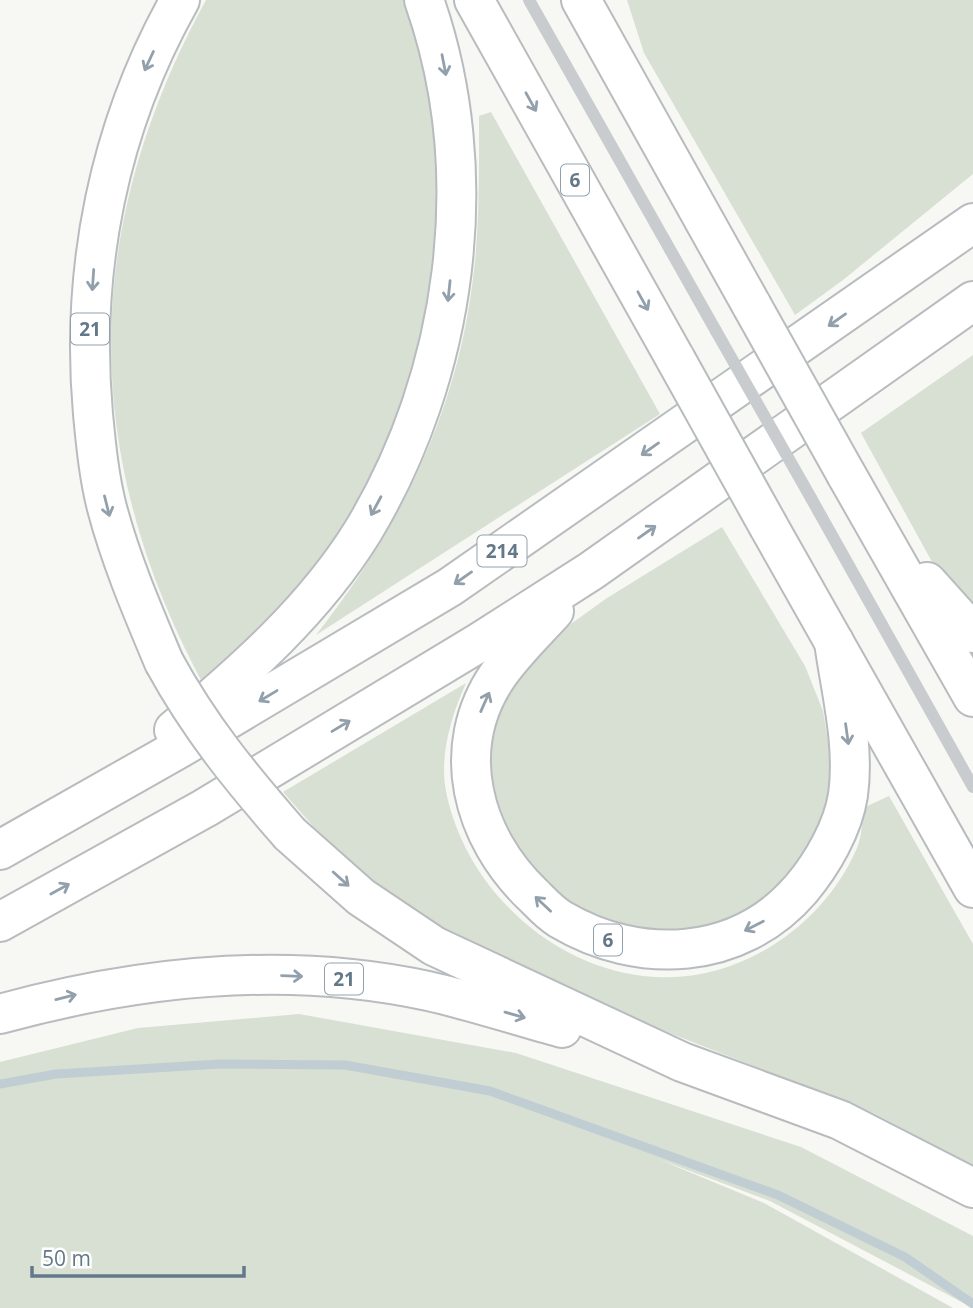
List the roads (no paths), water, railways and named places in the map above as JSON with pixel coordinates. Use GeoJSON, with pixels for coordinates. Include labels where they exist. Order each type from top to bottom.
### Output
{"type":"FeatureCollection","features":[{"type":"Feature","properties":{"kind":"highway","name":"21"},"geometry":{"type":"LineString","coordinates":[[180,0],[137,86],[118,141],[94,259],[90,321],[91,386],[107,507],[132,586],[164,662],[192,713],[225,758],[290,834],[361,897],[434,946],[682,1062],[840,1121],[973,1188]]}},
{"type":"Feature","properties":{"kind":"highway"},"geometry":{"type":"LineString","coordinates":[[94,796],[225,688],[316,595],[362,532],[400,462],[427,388],[446,315],[457,187],[454,122],[443,57],[424,0]]}},
{"type":"Feature","properties":{"kind":"highway","name":"6"},"geometry":{"type":"LineString","coordinates":[[474,0],[973,888]]}},
{"type":"Feature","properties":{"kind":"highway"},"geometry":{"type":"LineString","coordinates":[[581,0],[973,697]]}},
{"type":"Feature","properties":{"kind":"highway"},"geometry":{"type":"LineString","coordinates":[[611,0],[653,128]]}},
{"type":"Feature","properties":{"kind":"highway"},"geometry":{"type":"LineString","coordinates":[[894,281],[973,196]]}},
{"type":"Feature","properties":{"kind":"highway","name":"214"},"geometry":{"type":"LineString","coordinates":[[0,850],[450,587],[894,281],[973,223]]}},
{"type":"Feature","properties":{"kind":"highway"},"geometry":{"type":"LineString","coordinates":[[0,922],[205,808],[480,642],[591,571],[973,301]]}},
{"type":"Feature","properties":{"kind":"highway"},"geometry":{"type":"LineString","coordinates":[[936,328],[973,312]]}},
{"type":"Feature","properties":{"kind":"highway"},"geometry":{"type":"LineString","coordinates":[[846,474],[924,578],[973,633]]}},
{"type":"Feature","properties":{"kind":"highway","name":"6"},"geometry":{"type":"LineString","coordinates":[[591,571],[497,676],[479,716],[473,741],[471,789],[484,831],[513,877],[557,918],[587,933],[625,945],[657,951],[695,949],[734,937],[766,920],[791,901],[817,870],[848,798],[850,758],[834,642]]}},
{"type":"Feature","properties":{"kind":"highway","name":"21"},"geometry":{"type":"LineString","coordinates":[[0,1014],[70,995],[143,982],[229,975],[358,980],[428,991],[682,1062]]}},
{"type":"Feature","properties":{"kind":"lane","name":"6"},"geometry":{"type":"LineString","coordinates":[[529,0],[973,787]]}},
{"type":"Feature","properties":{"kind":"waterway"},"geometry":{"type":"LineString","coordinates":[[0,1084],[56,1074],[220,1064],[345,1065],[490,1091],[778,1195],[905,1257],[973,1304]]}}]}
